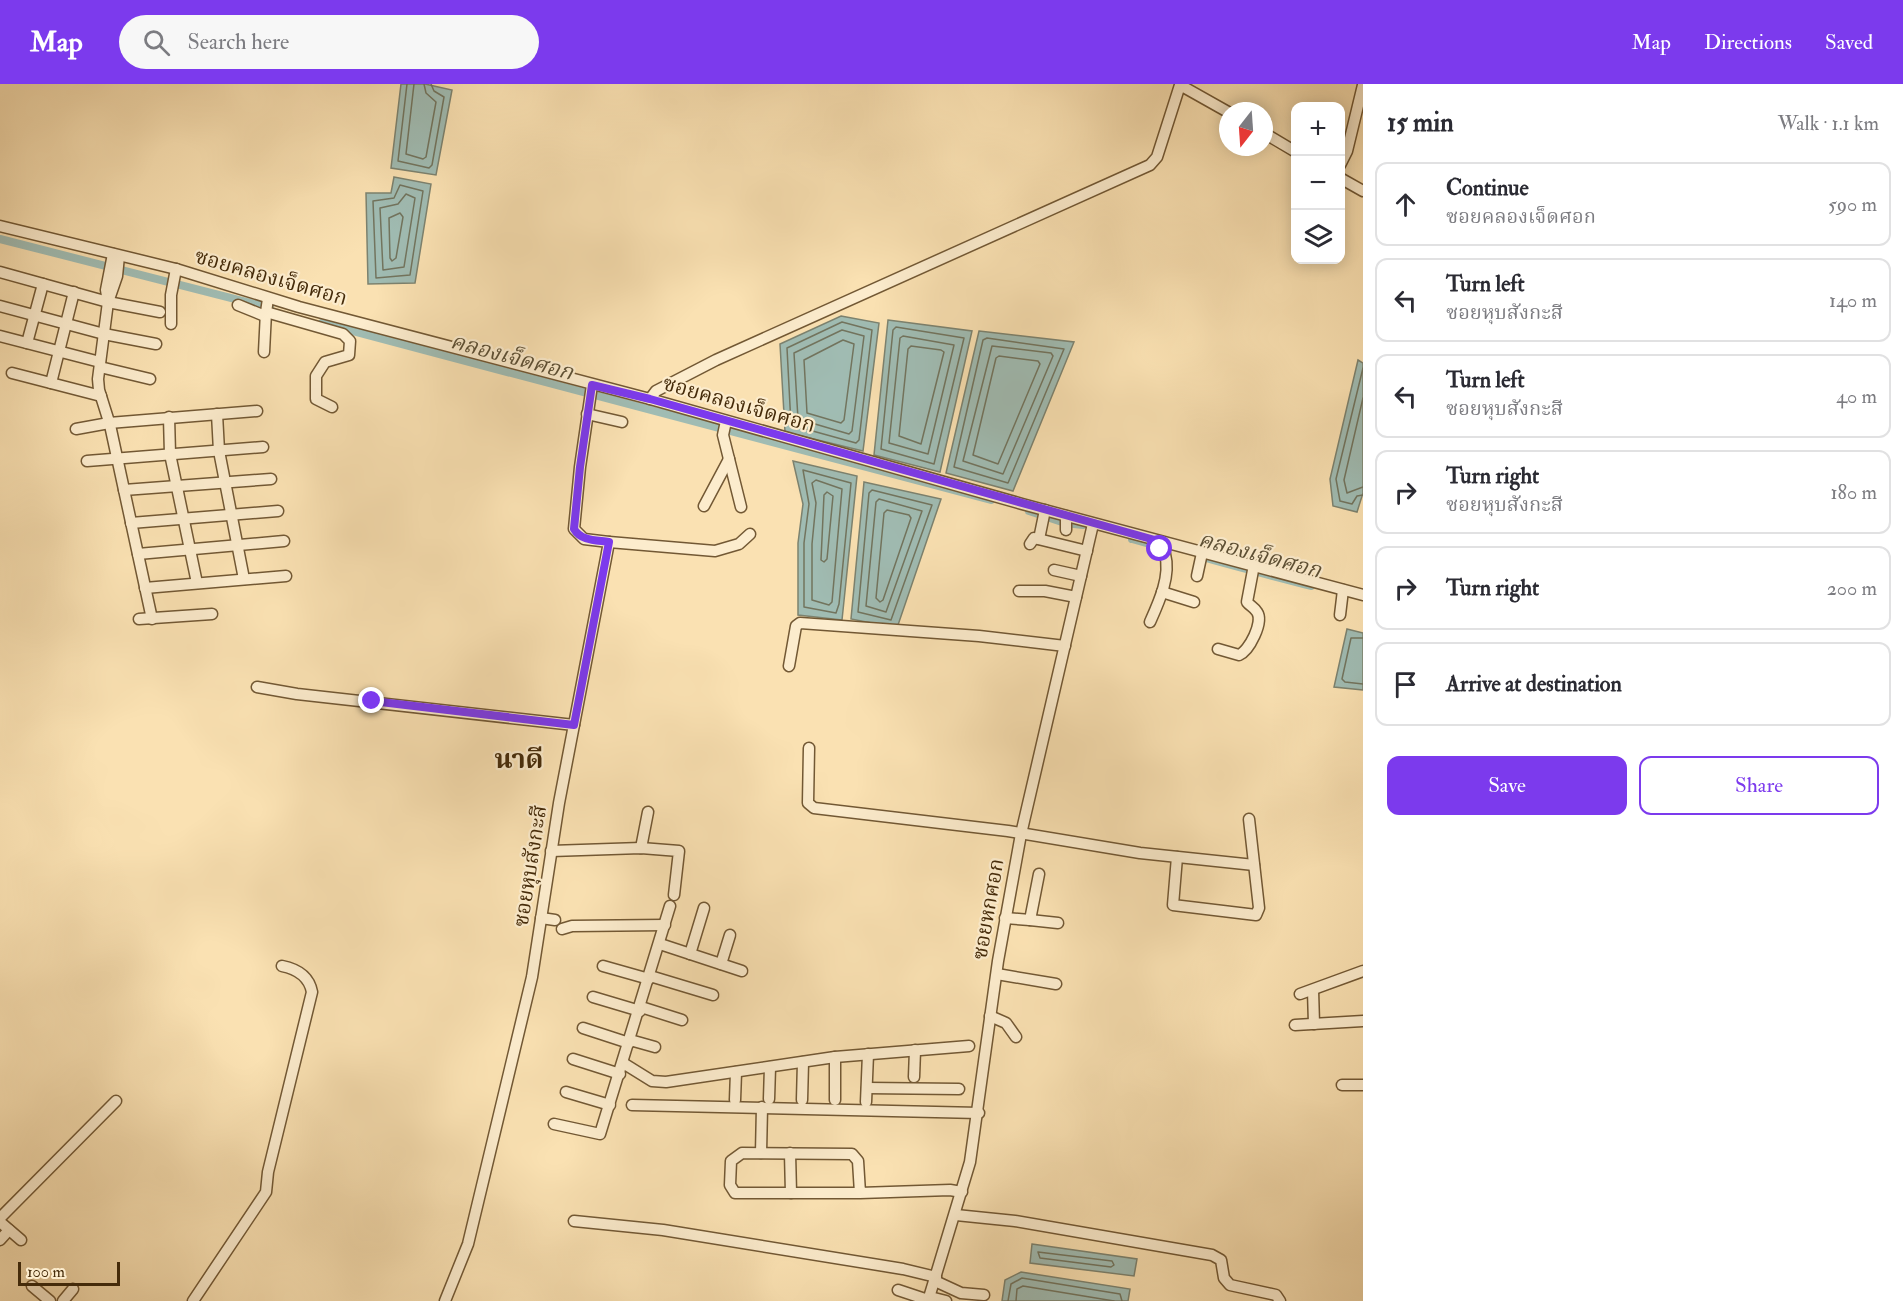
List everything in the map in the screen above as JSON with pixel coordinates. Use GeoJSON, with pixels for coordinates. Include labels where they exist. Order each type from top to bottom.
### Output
{"type":"FeatureCollection","features":[{"type":"Feature","properties":{"kind":"street"},"geometry":{"type":"LineString","coordinates":[[650,399],[656,391],[716,360],[1150,165],[1157,157],[1180,85],[1219,107]]}},
{"type":"Feature","properties":{"kind":"street"},"geometry":{"type":"LineString","coordinates":[[1343,156],[1363,85]]}},
{"type":"Feature","properties":{"kind":"street"},"geometry":{"type":"LineString","coordinates":[[1273,138],[1291,149]]}},
{"type":"Feature","properties":{"kind":"street"},"geometry":{"type":"LineString","coordinates":[[1345,180],[1363,191]]}},
{"type":"Feature","properties":{"kind":"street","name":"ซอยคลองเจ็ดศอก"},"geometry":{"type":"LineString","coordinates":[[0,226],[115,264],[175,273],[266,308],[351,321],[591,391],[650,399],[724,425],[1066,523],[1093,524],[1161,546],[1202,553],[1342,601],[1363,595]]}},
{"type":"Feature","properties":{"kind":"street"},"geometry":{"type":"LineString","coordinates":[[115,264],[98,379],[152,619]]}},
{"type":"Feature","properties":{"kind":"street"},"geometry":{"type":"LineString","coordinates":[[0,272],[108,302],[160,312]]}},
{"type":"Feature","properties":{"kind":"street"},"geometry":{"type":"LineString","coordinates":[[171,324],[171,295],[175,273]]}},
{"type":"Feature","properties":{"kind":"street"},"geometry":{"type":"LineString","coordinates":[[27,343],[43,284]]}},
{"type":"Feature","properties":{"kind":"street"},"geometry":{"type":"LineString","coordinates":[[51,383],[74,292]]}},
{"type":"Feature","properties":{"kind":"street"},"geometry":{"type":"LineString","coordinates":[[238,305],[266,308],[347,335]]}},
{"type":"Feature","properties":{"kind":"street"},"geometry":{"type":"LineString","coordinates":[[0,306],[104,334],[156,345]]}},
{"type":"Feature","properties":{"kind":"street"},"geometry":{"type":"LineString","coordinates":[[264,352],[266,308]]}},
{"type":"Feature","properties":{"kind":"street"},"geometry":{"type":"LineString","coordinates":[[332,407],[316,399],[316,376],[325,362],[349,354],[350,341],[347,335],[351,321]]}},
{"type":"Feature","properties":{"kind":"street"},"geometry":{"type":"LineString","coordinates":[[0,336],[150,379]]}},
{"type":"Feature","properties":{"kind":"street"},"geometry":{"type":"LineString","coordinates":[[12,373],[101,396]]}},
{"type":"Feature","properties":{"kind":"street"},"geometry":{"type":"LineString","coordinates":[[591,391],[574,529],[579,536],[609,542],[715,551],[739,544],[750,534]]}},
{"type":"Feature","properties":{"kind":"street"},"geometry":{"type":"LineString","coordinates":[[76,429],[169,417],[258,411]]}},
{"type":"Feature","properties":{"kind":"street"},"geometry":{"type":"LineString","coordinates":[[217,414],[219,451],[244,579]]}},
{"type":"Feature","properties":{"kind":"street"},"geometry":{"type":"LineString","coordinates":[[587,414],[622,422]]}},
{"type":"Feature","properties":{"kind":"street"},"geometry":{"type":"LineString","coordinates":[[169,417],[170,454],[197,583]]}},
{"type":"Feature","properties":{"kind":"street"},"geometry":{"type":"LineString","coordinates":[[724,425],[729,459],[741,507]]}},
{"type":"Feature","properties":{"kind":"street"},"geometry":{"type":"LineString","coordinates":[[87,461],[263,447]]}},
{"type":"Feature","properties":{"kind":"street"},"geometry":{"type":"LineString","coordinates":[[704,506],[729,459]]}},
{"type":"Feature","properties":{"kind":"street"},"geometry":{"type":"LineString","coordinates":[[124,490],[271,479]]}},
{"type":"Feature","properties":{"kind":"street"},"geometry":{"type":"LineString","coordinates":[[131,524],[278,512]]}},
{"type":"Feature","properties":{"kind":"street"},"geometry":{"type":"LineString","coordinates":[[1044,515],[1034,542],[1082,550]]}},
{"type":"Feature","properties":{"kind":"street","name":"ซอยหกศอก"},"geometry":{"type":"LineString","coordinates":[[925,1299],[956,1215],[957,1191],[997,974],[1015,833],[1065,646],[1070,596],[1082,550],[1093,524]]}},
{"type":"Feature","properties":{"kind":"street"},"geometry":{"type":"LineString","coordinates":[[138,554],[284,541]]}},
{"type":"Feature","properties":{"kind":"street","name":"ซอยหุบสังกะสี"},"geometry":{"type":"LineString","coordinates":[[445,1301],[468,1244],[528,997],[570,725],[609,542]]}},
{"type":"Feature","properties":{"kind":"street"},"geometry":{"type":"LineString","coordinates":[[1150,622],[1162,592],[1166,560],[1161,546]]}},
{"type":"Feature","properties":{"kind":"street"},"geometry":{"type":"LineString","coordinates":[[1197,576],[1202,553]]}},
{"type":"Feature","properties":{"kind":"street"},"geometry":{"type":"LineString","coordinates":[[1054,570],[1076,574]]}},
{"type":"Feature","properties":{"kind":"street"},"geometry":{"type":"LineString","coordinates":[[1218,649],[1239,655],[1251,646],[1259,618],[1257,611],[1247,602],[1253,572]]}},
{"type":"Feature","properties":{"kind":"street"},"geometry":{"type":"LineString","coordinates":[[145,588],[286,576]]}},
{"type":"Feature","properties":{"kind":"street"},"geometry":{"type":"LineString","coordinates":[[1019,591],[1070,596]]}},
{"type":"Feature","properties":{"kind":"street"},"geometry":{"type":"LineString","coordinates":[[1162,592],[1194,602]]}},
{"type":"Feature","properties":{"kind":"street"},"geometry":{"type":"LineString","coordinates":[[139,619],[212,614]]}},
{"type":"Feature","properties":{"kind":"street"},"geometry":{"type":"LineString","coordinates":[[789,666],[796,626],[800,623],[979,636],[1065,646]]}},
{"type":"Feature","properties":{"kind":"street"},"geometry":{"type":"LineString","coordinates":[[257,687],[297,694],[570,725]]}},
{"type":"Feature","properties":{"kind":"street"},"geometry":{"type":"LineString","coordinates":[[809,748],[807,797],[810,807],[1015,833],[1177,857],[1254,865]]}},
{"type":"Feature","properties":{"kind":"street"},"geometry":{"type":"LineString","coordinates":[[641,848],[648,812]]}},
{"type":"Feature","properties":{"kind":"street"},"geometry":{"type":"LineString","coordinates":[[1177,857],[1171,898],[1173,905],[1258,914],[1249,819]]}},
{"type":"Feature","properties":{"kind":"street"},"geometry":{"type":"LineString","coordinates":[[551,851],[641,848],[679,851],[674,895]]}},
{"type":"Feature","properties":{"kind":"street"},"geometry":{"type":"LineString","coordinates":[[1030,920],[1039,874]]}},
{"type":"Feature","properties":{"kind":"street"},"geometry":{"type":"LineString","coordinates":[[555,1124],[599,1136],[650,978],[670,906]]}},
{"type":"Feature","properties":{"kind":"street"},"geometry":{"type":"LineString","coordinates":[[690,954],[705,908]]}},
{"type":"Feature","properties":{"kind":"street"},"geometry":{"type":"LineString","coordinates":[[1005,918],[1058,923]]}},
{"type":"Feature","properties":{"kind":"street"},"geometry":{"type":"LineString","coordinates":[[541,924],[665,924]]}},
{"type":"Feature","properties":{"kind":"street"},"geometry":{"type":"LineString","coordinates":[[721,964],[730,935]]}},
{"type":"Feature","properties":{"kind":"street"},"geometry":{"type":"LineString","coordinates":[[660,944],[742,971]]}},
{"type":"Feature","properties":{"kind":"street"},"geometry":{"type":"LineString","coordinates":[[193,1301],[266,1192],[268,1172],[312,992],[310,982],[300,972],[282,966]]}},
{"type":"Feature","properties":{"kind":"street"},"geometry":{"type":"LineString","coordinates":[[603,966],[713,995]]}},
{"type":"Feature","properties":{"kind":"street"},"geometry":{"type":"LineString","coordinates":[[1300,994],[1363,971]]}},
{"type":"Feature","properties":{"kind":"street"},"geometry":{"type":"LineString","coordinates":[[997,974],[1056,984]]}},
{"type":"Feature","properties":{"kind":"street"},"geometry":{"type":"LineString","coordinates":[[1313,990],[1314,1024]]}},
{"type":"Feature","properties":{"kind":"street"},"geometry":{"type":"LineString","coordinates":[[593,997],[682,1020]]}},
{"type":"Feature","properties":{"kind":"street"},"geometry":{"type":"LineString","coordinates":[[990,1016],[1006,1023],[1016,1037]]}},
{"type":"Feature","properties":{"kind":"street"},"geometry":{"type":"LineString","coordinates":[[1295,1025],[1363,1021]]}},
{"type":"Feature","properties":{"kind":"street"},"geometry":{"type":"LineString","coordinates":[[583,1028],[656,1047]]}},
{"type":"Feature","properties":{"kind":"street"},"geometry":{"type":"LineString","coordinates":[[573,1059],[622,1068],[658,1082],[835,1057],[969,1046]]}},
{"type":"Feature","properties":{"kind":"street"},"geometry":{"type":"LineString","coordinates":[[914,1077],[915,1050]]}},
{"type":"Feature","properties":{"kind":"street"},"geometry":{"type":"LineString","coordinates":[[866,1102],[868,1054]]}},
{"type":"Feature","properties":{"kind":"street"},"geometry":{"type":"LineString","coordinates":[[835,1057],[835,1100]]}},
{"type":"Feature","properties":{"kind":"street"},"geometry":{"type":"LineString","coordinates":[[802,1062],[802,1100]]}},
{"type":"Feature","properties":{"kind":"street"},"geometry":{"type":"LineString","coordinates":[[761,1153],[770,1067]]}},
{"type":"Feature","properties":{"kind":"street"},"geometry":{"type":"LineString","coordinates":[[735,1100],[736,1072]]}},
{"type":"Feature","properties":{"kind":"street"},"geometry":{"type":"LineString","coordinates":[[1342,1085],[1363,1085]]}},
{"type":"Feature","properties":{"kind":"street"},"geometry":{"type":"LineString","coordinates":[[867,1088],[959,1089]]}},
{"type":"Feature","properties":{"kind":"street"},"geometry":{"type":"LineString","coordinates":[[566,1092],[610,1105]]}},
{"type":"Feature","properties":{"kind":"street"},"geometry":{"type":"LineString","coordinates":[[21,1240],[0,1220],[117,1101]]}},
{"type":"Feature","properties":{"kind":"street"},"geometry":{"type":"LineString","coordinates":[[632,1105],[766,1103],[972,1113]]}},
{"type":"Feature","properties":{"kind":"street"},"geometry":{"type":"LineString","coordinates":[[860,1193],[856,1156],[742,1153],[733,1157],[730,1167],[730,1188],[735,1193],[860,1193],[957,1191]]}},
{"type":"Feature","properties":{"kind":"street"},"geometry":{"type":"LineString","coordinates":[[790,1153],[791,1193]]}},
{"type":"Feature","properties":{"kind":"street"},"geometry":{"type":"LineString","coordinates":[[956,1215],[1015,1221],[1212,1255],[1221,1260],[1224,1278],[1230,1286],[1276,1294],[1280,1301]]}},
{"type":"Feature","properties":{"kind":"street"},"geometry":{"type":"LineString","coordinates":[[574,1221],[663,1230],[932,1276],[961,1293],[984,1296]]}},
{"type":"Feature","properties":{"kind":"street"},"geometry":{"type":"LineString","coordinates":[[0,1240],[9,1230]]}},
{"type":"Feature","properties":{"kind":"street"},"geometry":{"type":"LineString","coordinates":[[32,1286],[50,1301]]}},
{"type":"Feature","properties":{"kind":"street"},"geometry":{"type":"LineString","coordinates":[[63,1301],[73,1289]]}},
{"type":"Feature","properties":{"kind":"street"},"geometry":{"type":"LineString","coordinates":[[898,1290],[925,1299],[946,1301]]}},
{"type":"Feature","properties":{"kind":"water"},"geometry":{"type":"Polygon","coordinates":[[[401,84],[425,84],[452,90],[436,175],[391,168],[401,84]]]}},
{"type":"Feature","properties":{"kind":"water"},"geometry":{"type":"Polygon","coordinates":[[[394,177],[431,184],[415,283],[368,284],[366,193],[391,193],[394,177]]]}},
{"type":"Feature","properties":{"kind":"water"},"geometry":{"type":"Polygon","coordinates":[[[841,316],[879,323],[863,451],[785,432],[780,344],[841,316]]]}},
{"type":"Feature","properties":{"kind":"water"},"geometry":{"type":"Polygon","coordinates":[[[888,320],[972,331],[940,472],[874,455],[888,320]]]}},
{"type":"Feature","properties":{"kind":"water"},"geometry":{"type":"Polygon","coordinates":[[[979,331],[1074,342],[1013,491],[946,473],[979,331]]]}},
{"type":"Feature","properties":{"kind":"water"},"geometry":{"type":"Polygon","coordinates":[[[1358,360],[1363,363],[1363,493],[1357,512],[1333,506],[1330,479],[1358,360]]]}},
{"type":"Feature","properties":{"kind":"water"},"geometry":{"type":"Polygon","coordinates":[[[793,461],[857,476],[842,620],[798,615],[798,543],[803,504],[793,461]]]}},
{"type":"Feature","properties":{"kind":"water"},"geometry":{"type":"Polygon","coordinates":[[[864,482],[941,499],[897,628],[851,619],[864,482]]]}},
{"type":"Feature","properties":{"kind":"water"},"geometry":{"type":"Polygon","coordinates":[[[1347,629],[1363,633],[1363,690],[1334,687],[1347,629]]]}},
{"type":"Feature","properties":{"kind":"water"},"geometry":{"type":"Polygon","coordinates":[[[1032,1244],[1137,1259],[1134,1276],[1030,1263],[1032,1244]]]}},
{"type":"Feature","properties":{"kind":"water"},"geometry":{"type":"Polygon","coordinates":[[[1021,1272],[1130,1289],[1128,1301],[1002,1301],[1005,1280],[1021,1272]]]}},
{"type":"Feature","properties":{"kind":"waterway","name":"คลองเจ็ดศอก"},"geometry":{"type":"LineString","coordinates":[[0,239],[270,308]]}},
{"type":"Feature","properties":{"kind":"waterway","name":"คลองเจ็ดศอก"},"geometry":{"type":"LineString","coordinates":[[322,323],[991,500]]}},
{"type":"Feature","properties":{"kind":"waterway","name":"คลองเจ็ดศอก"},"geometry":{"type":"LineString","coordinates":[[1029,511],[1065,523],[1083,525]]}},
{"type":"Feature","properties":{"kind":"waterway","name":"คลองเจ็ดศอก"},"geometry":{"type":"LineString","coordinates":[[1132,539],[1164,548]]}},
{"type":"Feature","properties":{"kind":"waterway","name":"คลองเจ็ดศอก"},"geometry":{"type":"LineString","coordinates":[[1199,556],[1311,586]]}},
{"type":"Feature","properties":{"kind":"district","name":"นาดี"},"geometry":{"type":"Point","coordinates":[519,759]}},
{"type":"Feature","properties":{"kind":"route"},"geometry":{"type":"LineString","coordinates":[[372,701],[432,710],[574,725],[609,542],[584,538],[579,536],[574,529],[592,385],[650,399],[1162,542],[1160,549]]}}]}
